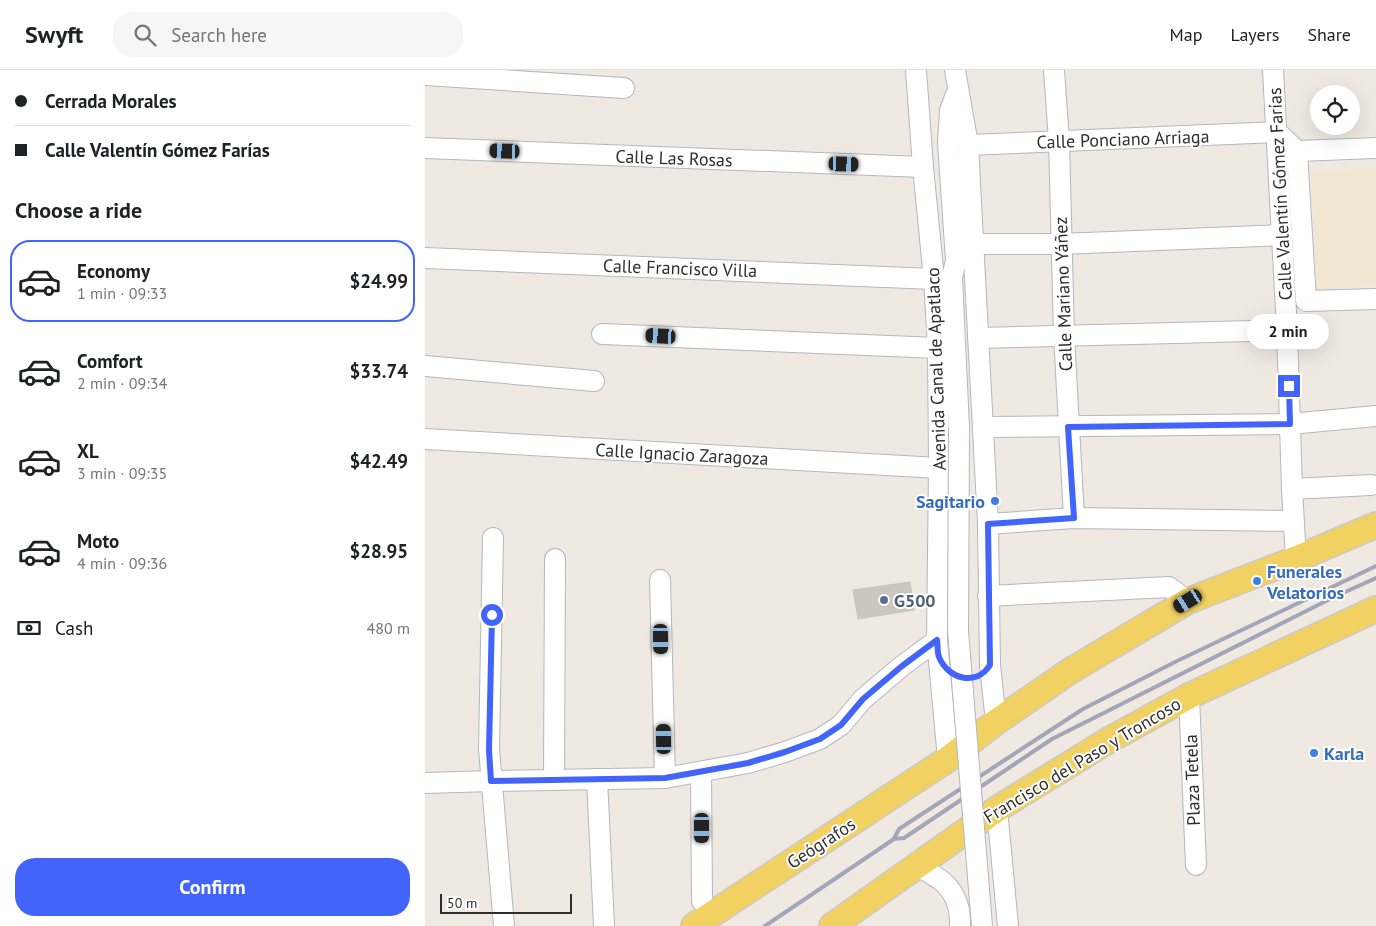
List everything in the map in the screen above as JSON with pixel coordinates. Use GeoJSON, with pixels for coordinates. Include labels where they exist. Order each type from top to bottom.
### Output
{"type":"FeatureCollection","features":[{"type":"Feature","properties":{"kind":"main road"},"geometry":{"type":"LineString","coordinates":[[948,759],[996,722],[1070,671],[1188,601],[1296,559],[1376,525]]}},
{"type":"Feature","properties":{"kind":"main road","name":"Francisco del Paso y Troncoso"},"geometry":{"type":"LineString","coordinates":[[832,926],[997,809],[1109,740],[1189,696],[1376,609]]}},
{"type":"Feature","properties":{"kind":"main road","name":"Geógrafos"},"geometry":{"type":"LineString","coordinates":[[694,926],[948,759]]}},
{"type":"Feature","properties":{"kind":"street","name":"Avenida Canal de Apatlaco"},"geometry":{"type":"LineString","coordinates":[[916,70],[923,167],[943,279],[938,348],[938,648],[948,759]]}},
{"type":"Feature","properties":{"kind":"street","name":"Calle Mariano Yáñez"},"geometry":{"type":"LineString","coordinates":[[1054,70],[1059,141],[1068,427],[1074,518]]}},
{"type":"Feature","properties":{"kind":"street","name":"Calle Valentín Gómez Farías"},"geometry":{"type":"LineString","coordinates":[[1273,70],[1283,235],[1296,559]]}},
{"type":"Feature","properties":{"kind":"street"},"geometry":{"type":"LineString","coordinates":[[425,75],[624,88]]}},
{"type":"Feature","properties":{"kind":"street"},"geometry":{"type":"LineString","coordinates":[[943,279],[956,260],[949,134],[950,111],[957,79]]}},
{"type":"Feature","properties":{"kind":"street"},"geometry":{"type":"LineString","coordinates":[[957,79],[968,145],[988,524],[990,665],[996,722]]}},
{"type":"Feature","properties":{"kind":"street"},"geometry":{"type":"LineString","coordinates":[[919,106],[932,143],[945,262],[943,279],[959,428],[959,631],[982,926]]}},
{"type":"Feature","properties":{"kind":"street"},"geometry":{"type":"LineString","coordinates":[[1277,132],[1297,150],[1376,148]]}},
{"type":"Feature","properties":{"kind":"street","name":"Calle Ponciano Arriaga"},"geometry":{"type":"LineString","coordinates":[[968,145],[1277,132]]}},
{"type":"Feature","properties":{"kind":"street","name":"Calle Las Rosas"},"geometry":{"type":"LineString","coordinates":[[425,148],[923,167]]}},
{"type":"Feature","properties":{"kind":"street","name":"Calle Valentín Gómez Farías"},"geometry":{"type":"LineString","coordinates":[[1297,150],[1306,300],[1376,298]]}},
{"type":"Feature","properties":{"kind":"street"},"geometry":{"type":"LineString","coordinates":[[973,244],[1061,244],[1283,235]]}},
{"type":"Feature","properties":{"kind":"street","name":"Calle Francisco Villa"},"geometry":{"type":"LineString","coordinates":[[425,258],[943,279]]}},
{"type":"Feature","properties":{"kind":"street"},"geometry":{"type":"LineString","coordinates":[[978,338],[1287,330]]}},
{"type":"Feature","properties":{"kind":"street"},"geometry":{"type":"LineString","coordinates":[[602,334],[938,348]]}},
{"type":"Feature","properties":{"kind":"street"},"geometry":{"type":"LineString","coordinates":[[425,366],[594,381]]}},
{"type":"Feature","properties":{"kind":"street"},"geometry":{"type":"LineString","coordinates":[[983,427],[1290,424],[1376,416]]}},
{"type":"Feature","properties":{"kind":"street","name":"Calle Ignacio Zaragoza"},"geometry":{"type":"LineString","coordinates":[[425,439],[939,468]]}},
{"type":"Feature","properties":{"kind":"street"},"geometry":{"type":"LineString","coordinates":[[1292,489],[1371,485]]}},
{"type":"Feature","properties":{"kind":"street"},"geometry":{"type":"LineString","coordinates":[[988,524],[1074,518],[1293,521]]}},
{"type":"Feature","properties":{"kind":"street"},"geometry":{"type":"LineString","coordinates":[[493,538],[489,750],[504,926]]}},
{"type":"Feature","properties":{"kind":"street"},"geometry":{"type":"LineString","coordinates":[[554,780],[555,559]]}},
{"type":"Feature","properties":{"kind":"street"},"geometry":{"type":"LineString","coordinates":[[660,580],[665,778]]}},
{"type":"Feature","properties":{"kind":"street"},"geometry":{"type":"LineString","coordinates":[[988,596],[1169,587],[1188,601]]}},
{"type":"Feature","properties":{"kind":"street"},"geometry":{"type":"LineString","coordinates":[[425,783],[665,778],[701,772],[766,758],[820,739],[841,725],[863,699],[902,666],[938,648],[948,669],[957,676],[967,679],[979,677],[986,672],[990,665]]}},
{"type":"Feature","properties":{"kind":"street","name":"Plaza Tetela"},"geometry":{"type":"LineString","coordinates":[[1189,696],[1196,865]]}},
{"type":"Feature","properties":{"kind":"street"},"geometry":{"type":"LineString","coordinates":[[701,772],[702,901]]}},
{"type":"Feature","properties":{"kind":"street"},"geometry":{"type":"LineString","coordinates":[[597,779],[604,926]]}},
{"type":"Feature","properties":{"kind":"street"},"geometry":{"type":"LineString","coordinates":[[997,809],[1008,926]]}},
{"type":"Feature","properties":{"kind":"street"},"geometry":{"type":"LineString","coordinates":[[917,866],[937,876],[949,886],[958,906],[960,926]]}},
{"type":"Feature","properties":{"kind":"shaded area"},"geometry":{"type":"Polygon","coordinates":[[[1376,168],[1376,285],[1317,290],[1311,172],[1376,168]]]}},
{"type":"Feature","properties":{"kind":"building","name":"G500"},"geometry":{"type":"Polygon","coordinates":[[[910,582],[914,610],[858,619],[853,590],[910,582]]]}},
{"type":"Feature","properties":{"kind":"railway"},"geometry":{"type":"LineString","coordinates":[[765,926],[894,839],[899,829],[1083,709],[1177,661],[1376,566]]}},
{"type":"Feature","properties":{"kind":"railway"},"geometry":{"type":"LineString","coordinates":[[894,839],[904,838],[1052,739],[1334,597],[1376,578]]}},
{"type":"Feature","properties":{"kind":"place","name":"Sagitario"},"geometry":{"type":"Point","coordinates":[995,501]}},
{"type":"Feature","properties":{"kind":"place","name":"Funerales Velatorios"},"geometry":{"type":"Point","coordinates":[1257,581]}},
{"type":"Feature","properties":{"kind":"place","name":"G500"},"geometry":{"type":"Point","coordinates":[884,600]}},
{"type":"Feature","properties":{"kind":"place","name":"Karla"},"geometry":{"type":"Point","coordinates":[1314,753]}},
{"type":"Feature","properties":{"kind":"route"},"geometry":{"type":"LineString","coordinates":[[492,615],[489,750],[491,781],[665,778],[748,763],[820,739],[841,725],[863,699],[937,640],[939,656],[948,669],[957,676],[967,679],[979,677],[986,672],[990,665],[988,524],[1074,518],[1068,427],[1290,424],[1289,386]]}}]}
